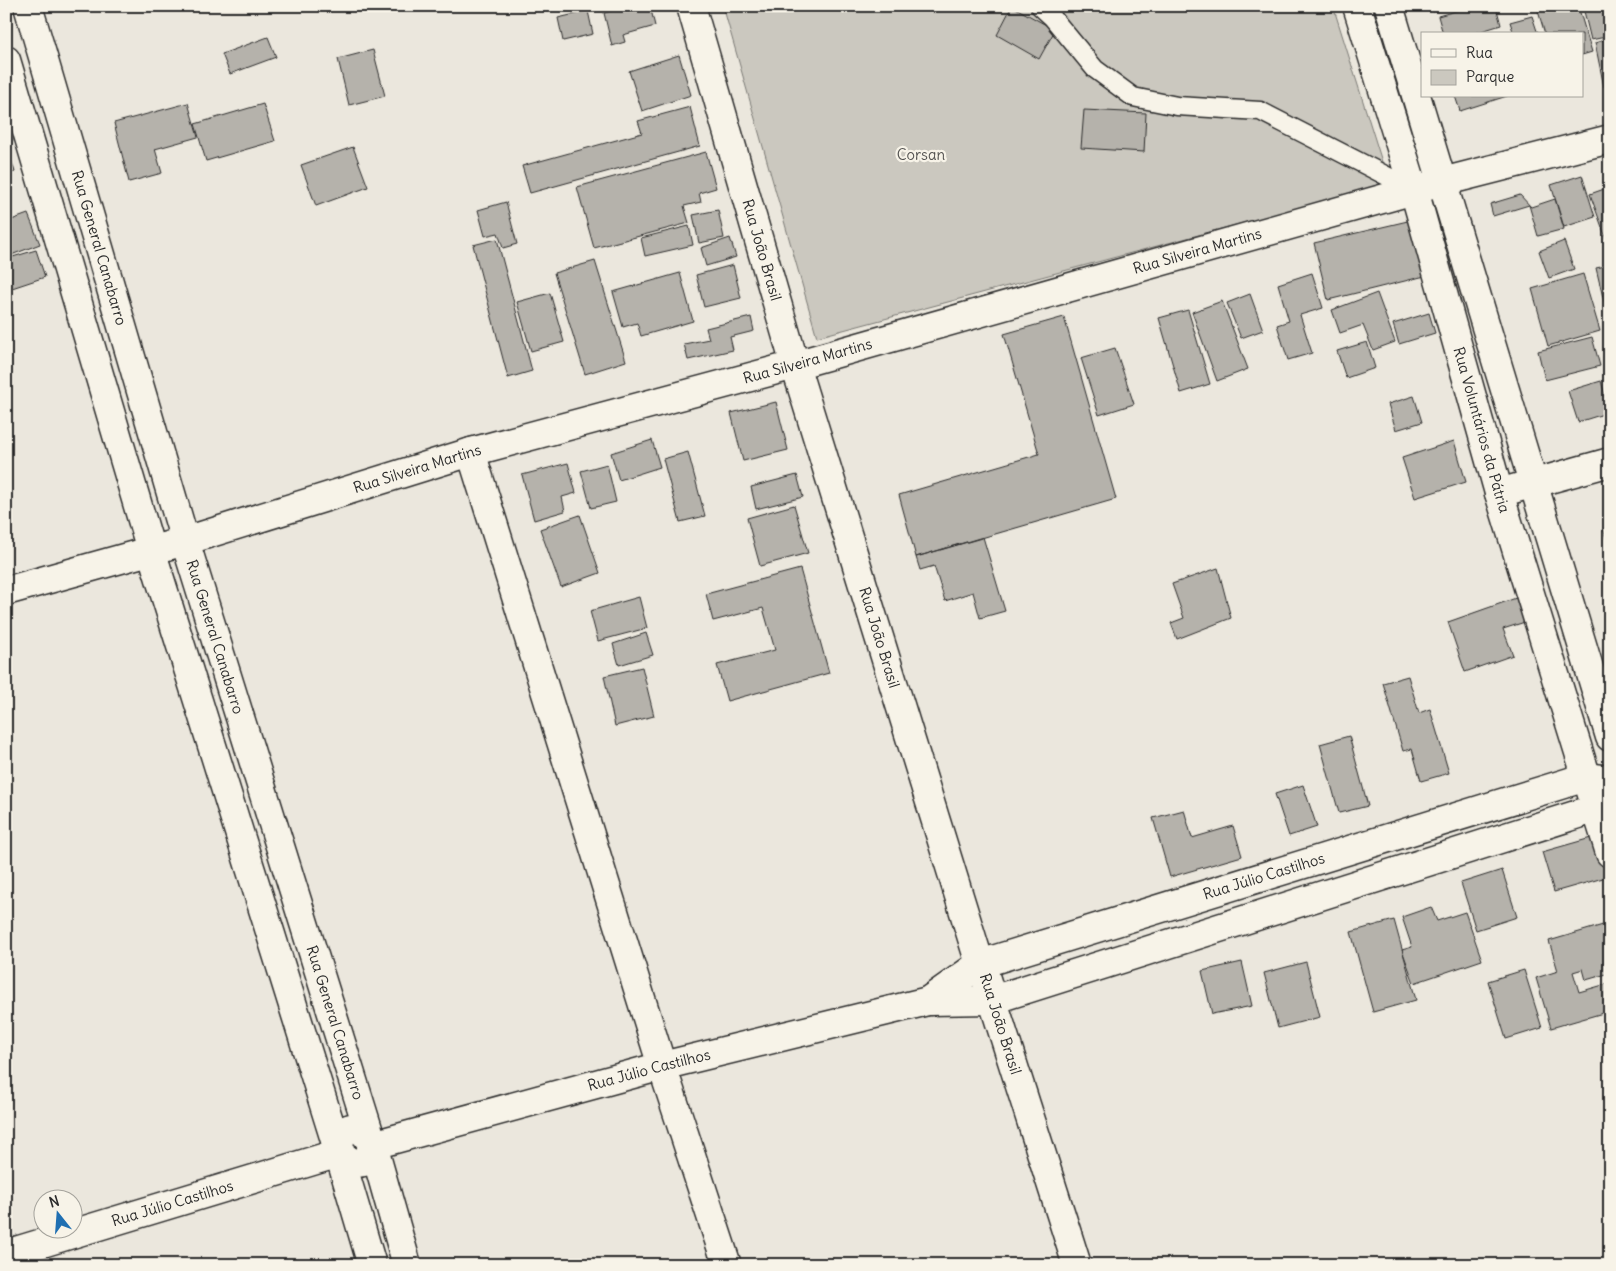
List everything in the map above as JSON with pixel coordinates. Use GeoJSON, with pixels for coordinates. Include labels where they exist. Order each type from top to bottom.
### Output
{"type":"FeatureCollection","features":[{"type":"Feature","properties":{"kind":"street","name":"Rua General Canabarro"},"geometry":{"type":"LineString","coordinates":[[28,6],[185,541],[373,1144],[407,1265]]}},
{"type":"Feature","properties":{"kind":"street","name":"Rua João Brasil"},"geometry":{"type":"LineString","coordinates":[[692,6],[795,365],[980,964],[1077,1265]]}},
{"type":"Feature","properties":{"kind":"street","name":"Rua Voluntários da Pátria"},"geometry":{"type":"LineString","coordinates":[[1357,6],[1414,190],[1499,493],[1598,778],[1610,853]]}},
{"type":"Feature","properties":{"kind":"street","name":"Rua Voluntários da Pátria"},"geometry":{"type":"LineString","coordinates":[[1389,6],[1610,737]]}},
{"type":"Feature","properties":{"kind":"street"},"geometry":{"type":"LineString","coordinates":[[6,60],[151,550],[339,1153],[372,1265]]}},
{"type":"Feature","properties":{"kind":"street"},"geometry":{"type":"LineString","coordinates":[[26,127],[61,118]]}},
{"type":"Feature","properties":{"kind":"street","name":"Rua Silveira Martins"},"geometry":{"type":"LineString","coordinates":[[6,591],[185,541],[471,452],[795,365],[1442,182],[1610,138]]}},
{"type":"Feature","properties":{"kind":"street"},"geometry":{"type":"LineString","coordinates":[[88,336],[122,327]]}},
{"type":"Feature","properties":{"kind":"street"},"geometry":{"type":"LineString","coordinates":[[471,452],[662,1066],[727,1265]]}},
{"type":"Feature","properties":{"kind":"street"},"geometry":{"type":"LineString","coordinates":[[1499,493],[1610,462]]}},
{"type":"Feature","properties":{"kind":"street"},"geometry":{"type":"LineString","coordinates":[[216,758],[249,746]]}},
{"type":"Feature","properties":{"kind":"street","name":"Rua Júlio Castilhos"},"geometry":{"type":"LineString","coordinates":[[928,1001],[980,964],[1598,778]]}},
{"type":"Feature","properties":{"kind":"street","name":"Rua Júlio Castilhos"},"geometry":{"type":"LineString","coordinates":[[373,1144],[662,1066],[928,1001],[992,1000],[1603,806]]}},
{"type":"Feature","properties":{"kind":"street"},"geometry":{"type":"LineString","coordinates":[[274,946],[307,934]]}},
{"type":"Feature","properties":{"kind":"street"},"geometry":{"type":"LineString","coordinates":[[339,1153],[340,1137],[343,1131],[351,1127],[358,1127],[373,1144]]}},
{"type":"Feature","properties":{"kind":"street","name":"Rua Júlio Castilhos"},"geometry":{"type":"LineString","coordinates":[[6,1254],[339,1153]]}},
{"type":"Feature","properties":{"kind":"lane"},"geometry":{"type":"LineString","coordinates":[[1040,6],[1052,17],[1095,69],[1133,97],[1178,106],[1260,112],[1414,190]]}},
{"type":"Feature","properties":{"kind":"green space","name":"Corsan"},"geometry":{"type":"Polygon","coordinates":[[[723,6],[1333,6],[1389,184],[817,337],[723,6]]]}},
{"type":"Feature","properties":{"kind":"building"},"geometry":{"type":"Polygon","coordinates":[[[573,6],[601,6],[575,13],[573,6]]]}},
{"type":"Feature","properties":{"kind":"building"},"geometry":{"type":"Polygon","coordinates":[[[629,6],[650,6],[655,26],[623,35],[625,42],[612,46],[604,13],[629,6]]]}},
{"type":"Feature","properties":{"kind":"building"},"geometry":{"type":"Polygon","coordinates":[[[1012,6],[1055,30],[1039,59],[997,35],[1012,6]]]}},
{"type":"Feature","properties":{"kind":"building"},"geometry":{"type":"Polygon","coordinates":[[[1431,6],[1453,6],[1433,12],[1431,6]]]}},
{"type":"Feature","properties":{"kind":"building"},"geometry":{"type":"Polygon","coordinates":[[[1473,6],[1496,6],[1501,25],[1478,32],[1442,32],[1438,16],[1473,6]]]}},
{"type":"Feature","properties":{"kind":"building"},"geometry":{"type":"Polygon","coordinates":[[[1552,6],[1578,6],[1592,52],[1584,54],[1584,32],[1544,32],[1538,11],[1552,6]]]}},
{"type":"Feature","properties":{"kind":"building"},"geometry":{"type":"Polygon","coordinates":[[[1610,6],[1610,36],[1591,40],[1583,7],[1610,6]]]}},
{"type":"Feature","properties":{"kind":"building"},"geometry":{"type":"Polygon","coordinates":[[[588,11],[593,34],[563,41],[558,18],[588,11]]]}},
{"type":"Feature","properties":{"kind":"building"},"geometry":{"type":"Polygon","coordinates":[[[1532,16],[1537,32],[1513,32],[1510,22],[1532,16]]]}},
{"type":"Feature","properties":{"kind":"building"},"geometry":{"type":"Polygon","coordinates":[[[268,37],[276,57],[230,74],[222,54],[268,37]]]}},
{"type":"Feature","properties":{"kind":"building"},"geometry":{"type":"Polygon","coordinates":[[[1610,38],[1610,85],[1604,87],[1595,43],[1610,38]]]}},
{"type":"Feature","properties":{"kind":"building"},"geometry":{"type":"Polygon","coordinates":[[[373,50],[385,96],[349,105],[338,59],[373,50]]]}},
{"type":"Feature","properties":{"kind":"building"},"geometry":{"type":"Polygon","coordinates":[[[679,55],[691,95],[642,111],[629,71],[679,55]]]}},
{"type":"Feature","properties":{"kind":"building"},"geometry":{"type":"Polygon","coordinates":[[[1456,98],[1501,98],[1460,111],[1456,98]]]}},
{"type":"Feature","properties":{"kind":"building"},"geometry":{"type":"Polygon","coordinates":[[[188,103],[198,137],[155,149],[162,173],[129,182],[114,123],[188,103]]]}},
{"type":"Feature","properties":{"kind":"building"},"geometry":{"type":"Polygon","coordinates":[[[263,104],[275,141],[206,161],[195,124],[263,104]]]}},
{"type":"Feature","properties":{"kind":"building"},"geometry":{"type":"Polygon","coordinates":[[[690,107],[700,146],[530,193],[522,166],[642,133],[638,121],[690,107]]]}},
{"type":"Feature","properties":{"kind":"building"},"geometry":{"type":"Polygon","coordinates":[[[1084,110],[1146,113],[1144,152],[1081,148],[1084,110]]]}},
{"type":"Feature","properties":{"kind":"building"},"geometry":{"type":"Polygon","coordinates":[[[6,143],[15,172],[6,175],[6,143]]]}},
{"type":"Feature","properties":{"kind":"building"},"geometry":{"type":"Polygon","coordinates":[[[353,147],[368,187],[316,206],[301,165],[353,147]]]}},
{"type":"Feature","properties":{"kind":"building"},"geometry":{"type":"Polygon","coordinates":[[[706,152],[716,188],[699,193],[701,202],[684,206],[689,223],[594,248],[577,187],[706,152]]]}},
{"type":"Feature","properties":{"kind":"building"},"geometry":{"type":"Polygon","coordinates":[[[1582,175],[1595,217],[1564,227],[1551,185],[1582,175]]]}},
{"type":"Feature","properties":{"kind":"building"},"geometry":{"type":"Polygon","coordinates":[[[1610,187],[1610,240],[1607,241],[1590,194],[1610,187]]]}},
{"type":"Feature","properties":{"kind":"building"},"geometry":{"type":"Polygon","coordinates":[[[6,193],[11,207],[6,208],[6,193]]]}},
{"type":"Feature","properties":{"kind":"building"},"geometry":{"type":"Polygon","coordinates":[[[1520,195],[1531,207],[1555,199],[1564,229],[1538,236],[1529,205],[1493,216],[1490,204],[1520,195]]]}},
{"type":"Feature","properties":{"kind":"building"},"geometry":{"type":"Polygon","coordinates":[[[506,202],[517,244],[503,248],[498,233],[485,236],[478,210],[506,202]]]}},
{"type":"Feature","properties":{"kind":"building"},"geometry":{"type":"Polygon","coordinates":[[[718,210],[724,238],[699,243],[693,215],[718,210]]]}},
{"type":"Feature","properties":{"kind":"building"},"geometry":{"type":"Polygon","coordinates":[[[28,214],[40,244],[6,257],[6,222],[28,214]]]}},
{"type":"Feature","properties":{"kind":"building"},"geometry":{"type":"Polygon","coordinates":[[[1412,220],[1425,276],[1328,300],[1314,243],[1412,220]]]}},
{"type":"Feature","properties":{"kind":"building"},"geometry":{"type":"Polygon","coordinates":[[[689,226],[693,245],[645,256],[641,238],[689,226]]]}},
{"type":"Feature","properties":{"kind":"building"},"geometry":{"type":"Polygon","coordinates":[[[730,238],[736,257],[706,266],[701,248],[730,238]]]}},
{"type":"Feature","properties":{"kind":"building"},"geometry":{"type":"Polygon","coordinates":[[[497,239],[532,371],[508,378],[473,245],[497,239]]]}},
{"type":"Feature","properties":{"kind":"building"},"geometry":{"type":"Polygon","coordinates":[[[1564,241],[1574,269],[1549,278],[1539,251],[1564,241]]]}},
{"type":"Feature","properties":{"kind":"building"},"geometry":{"type":"Polygon","coordinates":[[[36,250],[45,277],[6,290],[6,259],[36,250]]]}},
{"type":"Feature","properties":{"kind":"building"},"geometry":{"type":"Polygon","coordinates":[[[595,261],[626,361],[585,374],[554,273],[595,261]]]}},
{"type":"Feature","properties":{"kind":"building"},"geometry":{"type":"Polygon","coordinates":[[[733,265],[741,298],[704,307],[696,275],[733,265]]]}},
{"type":"Feature","properties":{"kind":"building"},"geometry":{"type":"Polygon","coordinates":[[[1610,265],[1610,305],[1605,306],[1596,268],[1610,265]]]}},
{"type":"Feature","properties":{"kind":"building"},"geometry":{"type":"Polygon","coordinates":[[[680,273],[693,321],[641,336],[637,323],[623,327],[613,292],[680,273]]]}},
{"type":"Feature","properties":{"kind":"building"},"geometry":{"type":"Polygon","coordinates":[[[1312,273],[1323,308],[1300,315],[1312,353],[1288,360],[1277,325],[1289,321],[1278,284],[1312,273]]]}},
{"type":"Feature","properties":{"kind":"building"},"geometry":{"type":"Polygon","coordinates":[[[1583,274],[1600,331],[1548,346],[1532,289],[1583,274]]]}},
{"type":"Feature","properties":{"kind":"building"},"geometry":{"type":"Polygon","coordinates":[[[550,293],[564,342],[531,351],[517,302],[550,293]]]}},
{"type":"Feature","properties":{"kind":"building"},"geometry":{"type":"Polygon","coordinates":[[[1377,293],[1395,342],[1373,350],[1363,325],[1340,333],[1332,310],[1377,293]]]}},
{"type":"Feature","properties":{"kind":"building"},"geometry":{"type":"Polygon","coordinates":[[[1250,294],[1263,330],[1241,338],[1227,303],[1250,294]]]}},
{"type":"Feature","properties":{"kind":"building"},"geometry":{"type":"Polygon","coordinates":[[[1222,301],[1248,369],[1217,381],[1192,312],[1222,301]]]}},
{"type":"Feature","properties":{"kind":"building"},"geometry":{"type":"Polygon","coordinates":[[[1188,310],[1210,384],[1181,393],[1159,318],[1188,310]]]}},
{"type":"Feature","properties":{"kind":"building"},"geometry":{"type":"Polygon","coordinates":[[[1429,313],[1435,333],[1399,344],[1393,324],[1429,313]]]}},
{"type":"Feature","properties":{"kind":"building"},"geometry":{"type":"Polygon","coordinates":[[[751,317],[754,331],[730,337],[733,350],[688,360],[684,344],[709,339],[706,328],[751,317]]]}},
{"type":"Feature","properties":{"kind":"building"},"geometry":{"type":"Polygon","coordinates":[[[1064,317],[1116,499],[916,557],[899,495],[1039,454],[1004,334],[1064,317]]]}},
{"type":"Feature","properties":{"kind":"building"},"geometry":{"type":"Polygon","coordinates":[[[1592,337],[1600,366],[1545,380],[1538,351],[1592,337]]]}},
{"type":"Feature","properties":{"kind":"building"},"geometry":{"type":"Polygon","coordinates":[[[1367,342],[1375,368],[1346,378],[1337,351],[1367,342]]]}},
{"type":"Feature","properties":{"kind":"building"},"geometry":{"type":"Polygon","coordinates":[[[1115,348],[1134,404],[1099,415],[1081,358],[1115,348]]]}},
{"type":"Feature","properties":{"kind":"building"},"geometry":{"type":"Polygon","coordinates":[[[1601,381],[1610,412],[1578,422],[1568,391],[1601,381]]]}},
{"type":"Feature","properties":{"kind":"building"},"geometry":{"type":"Polygon","coordinates":[[[1414,396],[1422,422],[1396,430],[1388,404],[1414,396]]]}},
{"type":"Feature","properties":{"kind":"building"},"geometry":{"type":"Polygon","coordinates":[[[776,402],[788,450],[743,461],[731,413],[776,402]]]}},
{"type":"Feature","properties":{"kind":"building"},"geometry":{"type":"Polygon","coordinates":[[[652,440],[660,467],[619,480],[611,453],[652,440]]]}},
{"type":"Feature","properties":{"kind":"building"},"geometry":{"type":"Polygon","coordinates":[[[1454,441],[1466,482],[1415,498],[1402,458],[1454,441]]]}},
{"type":"Feature","properties":{"kind":"building"},"geometry":{"type":"Polygon","coordinates":[[[688,452],[705,516],[680,522],[663,459],[688,452]]]}},
{"type":"Feature","properties":{"kind":"building"},"geometry":{"type":"Polygon","coordinates":[[[568,463],[576,493],[562,497],[565,511],[534,520],[522,475],[568,463]]]}},
{"type":"Feature","properties":{"kind":"building"},"geometry":{"type":"Polygon","coordinates":[[[607,464],[616,502],[591,508],[581,471],[607,464]]]}},
{"type":"Feature","properties":{"kind":"building"},"geometry":{"type":"Polygon","coordinates":[[[797,475],[803,497],[756,509],[751,487],[797,475]]]}},
{"type":"Feature","properties":{"kind":"building"},"geometry":{"type":"Polygon","coordinates":[[[794,505],[808,553],[760,566],[747,518],[794,505]]]}},
{"type":"Feature","properties":{"kind":"building"},"geometry":{"type":"Polygon","coordinates":[[[580,515],[600,573],[561,587],[540,529],[580,515]]]}},
{"type":"Feature","properties":{"kind":"building"},"geometry":{"type":"Polygon","coordinates":[[[1610,527],[1610,550],[1603,529],[1610,527]]]}},
{"type":"Feature","properties":{"kind":"building"},"geometry":{"type":"Polygon","coordinates":[[[983,537],[1005,611],[980,618],[973,592],[945,601],[934,566],[920,570],[916,557],[983,537]]]}},
{"type":"Feature","properties":{"kind":"building"},"geometry":{"type":"Polygon","coordinates":[[[1218,568],[1231,618],[1177,639],[1171,623],[1184,618],[1172,584],[1218,568]]]}},
{"type":"Feature","properties":{"kind":"building"},"geometry":{"type":"Polygon","coordinates":[[[800,569],[829,673],[727,701],[717,665],[775,650],[763,608],[713,621],[706,594],[800,569]]]}},
{"type":"Feature","properties":{"kind":"building"},"geometry":{"type":"Polygon","coordinates":[[[639,597],[647,628],[598,641],[590,611],[639,597]]]}},
{"type":"Feature","properties":{"kind":"building"},"geometry":{"type":"Polygon","coordinates":[[[1516,598],[1525,622],[1503,629],[1513,655],[1465,672],[1448,622],[1516,598]]]}},
{"type":"Feature","properties":{"kind":"building"},"geometry":{"type":"Polygon","coordinates":[[[646,633],[653,655],[619,665],[613,644],[646,633]]]}},
{"type":"Feature","properties":{"kind":"building"},"geometry":{"type":"Polygon","coordinates":[[[642,667],[654,716],[615,726],[604,676],[642,667]]]}},
{"type":"Feature","properties":{"kind":"building"},"geometry":{"type":"Polygon","coordinates":[[[1408,676],[1419,713],[1430,709],[1449,773],[1421,781],[1412,749],[1403,751],[1383,683],[1408,676]]]}},
{"type":"Feature","properties":{"kind":"building"},"geometry":{"type":"Polygon","coordinates":[[[1349,736],[1368,806],[1339,813],[1320,744],[1349,736]]]}},
{"type":"Feature","properties":{"kind":"building"},"geometry":{"type":"Polygon","coordinates":[[[1303,785],[1317,827],[1289,836],[1275,794],[1303,785]]]}},
{"type":"Feature","properties":{"kind":"building"},"geometry":{"type":"Polygon","coordinates":[[[1184,810],[1192,838],[1233,826],[1242,856],[1170,877],[1153,818],[1184,810]]]}},
{"type":"Feature","properties":{"kind":"building"},"geometry":{"type":"Polygon","coordinates":[[[1598,836],[1610,876],[1554,892],[1542,852],[1598,836]]]}},
{"type":"Feature","properties":{"kind":"building"},"geometry":{"type":"Polygon","coordinates":[[[1502,870],[1517,917],[1476,930],[1461,883],[1502,870]]]}},
{"type":"Feature","properties":{"kind":"building"},"geometry":{"type":"Polygon","coordinates":[[[1431,907],[1437,921],[1465,912],[1482,960],[1414,983],[1402,950],[1412,947],[1402,917],[1431,907]]]}},
{"type":"Feature","properties":{"kind":"building"},"geometry":{"type":"Polygon","coordinates":[[[1394,920],[1416,1000],[1373,1012],[1351,932],[1394,920]]]}},
{"type":"Feature","properties":{"kind":"building"},"geometry":{"type":"Polygon","coordinates":[[[1603,925],[1610,948],[1610,973],[1586,980],[1583,969],[1573,972],[1579,992],[1610,983],[1610,1011],[1551,1028],[1536,978],[1558,971],[1549,941],[1603,925]]]}},
{"type":"Feature","properties":{"kind":"building"},"geometry":{"type":"Polygon","coordinates":[[[1242,962],[1252,1006],[1212,1014],[1202,971],[1242,962]]]}},
{"type":"Feature","properties":{"kind":"building"},"geometry":{"type":"Polygon","coordinates":[[[1306,962],[1320,1017],[1278,1028],[1264,973],[1306,962]]]}},
{"type":"Feature","properties":{"kind":"building"},"geometry":{"type":"Polygon","coordinates":[[[1524,970],[1542,1028],[1506,1039],[1488,981],[1524,970]]]}}]}
